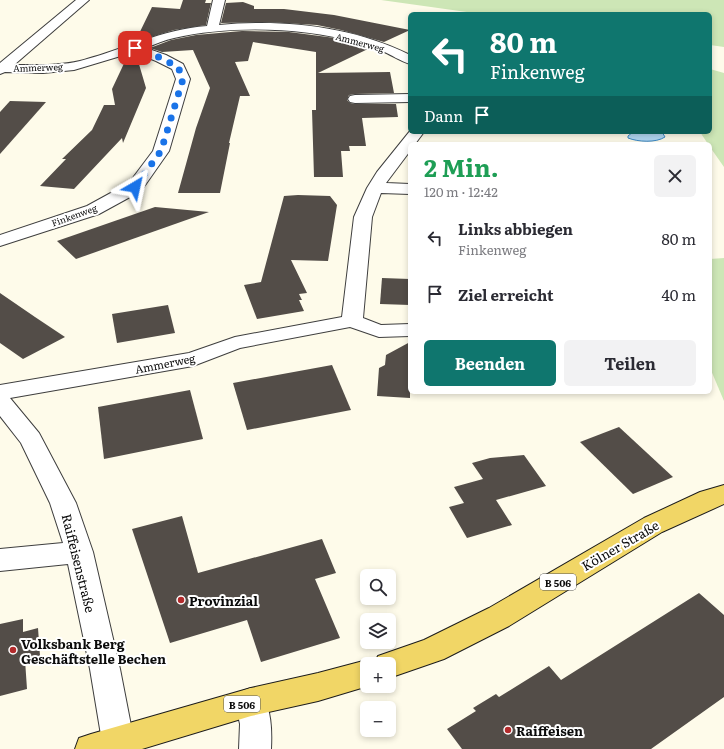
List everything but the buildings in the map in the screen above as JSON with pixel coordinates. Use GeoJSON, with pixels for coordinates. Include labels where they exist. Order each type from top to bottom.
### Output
{"type":"FeatureCollection","features":[{"type":"Feature","properties":{"kind":"main road","name":"Kölner Straße"},"geometry":{"type":"LineString","coordinates":[[396,663],[433,650],[499,617],[653,525],[709,499],[724,494]]}},
{"type":"Feature","properties":{"kind":"main road","name":"B 506"},"geometry":{"type":"LineString","coordinates":[[105,745],[251,702],[318,687],[360,675]]}},
{"type":"Feature","properties":{"kind":"street"},"geometry":{"type":"LineString","coordinates":[[76,0],[82,0]]}},
{"type":"Feature","properties":{"kind":"street"},"geometry":{"type":"LineString","coordinates":[[2,67],[82,0]]}},
{"type":"Feature","properties":{"kind":"street"},"geometry":{"type":"LineString","coordinates":[[212,28],[218,0]]}},
{"type":"Feature","properties":{"kind":"street","name":"Ammerweg"},"geometry":{"type":"LineString","coordinates":[[2,67],[52,68],[82,64],[135,48],[173,34],[212,28],[270,27],[311,31],[379,45],[408,59]]}},
{"type":"Feature","properties":{"kind":"street","name":"Finkenweg"},"geometry":{"type":"LineString","coordinates":[[0,241],[93,210],[135,187],[161,151],[183,79],[178,67],[161,58],[135,48]]}},
{"type":"Feature","properties":{"kind":"street"},"geometry":{"type":"LineString","coordinates":[[355,99],[408,98]]}},
{"type":"Feature","properties":{"kind":"street"},"geometry":{"type":"LineString","coordinates":[[408,142],[414,134]]}},
{"type":"Feature","properties":{"kind":"street"},"geometry":{"type":"LineString","coordinates":[[408,142],[385,172],[363,217],[352,321],[379,331],[408,330]]}},
{"type":"Feature","properties":{"kind":"street"},"geometry":{"type":"LineString","coordinates":[[376,188],[408,189]]}},
{"type":"Feature","properties":{"kind":"street","name":"Ammerweg"},"geometry":{"type":"LineString","coordinates":[[0,392],[193,359],[235,343],[352,321]]}},
{"type":"Feature","properties":{"kind":"street","name":"Raiffeisenstraße"},"geometry":{"type":"LineString","coordinates":[[0,401],[31,440],[63,503],[79,552],[105,669],[105,745]]}},
{"type":"Feature","properties":{"kind":"street"},"geometry":{"type":"LineString","coordinates":[[0,560],[79,552]]}},
{"type":"Feature","properties":{"kind":"street"},"geometry":{"type":"LineString","coordinates":[[251,702],[256,724],[255,749]]}},
{"type":"Feature","properties":{"kind":"green space"},"geometry":{"type":"Polygon","coordinates":[[[381,0],[724,0],[724,47],[712,45],[712,12],[467,12],[381,0]]]}},
{"type":"Feature","properties":{"kind":"green space"},"geometry":{"type":"Polygon","coordinates":[[[712,70],[724,73],[724,167],[712,150],[712,142],[707,142],[701,134],[712,134],[712,70]]]}},
{"type":"Feature","properties":{"kind":"green space"},"geometry":{"type":"Polygon","coordinates":[[[724,258],[724,401],[712,373],[712,259],[724,258]]]}},
{"type":"Feature","properties":{"kind":"water"},"geometry":{"type":"Polygon","coordinates":[[[630,134],[663,134],[665,137],[647,141],[628,138],[630,134]]]}},
{"type":"Feature","properties":{"kind":"place","name":"Provinzial"},"geometry":{"type":"Point","coordinates":[181,600]}},
{"type":"Feature","properties":{"kind":"place","name":"Volksbank Berg Geschäftstelle Bechen"},"geometry":{"type":"Point","coordinates":[13,650]}},
{"type":"Feature","properties":{"kind":"place","name":"Raiffeisen"},"geometry":{"type":"Point","coordinates":[508,730]}},
{"type":"Feature","properties":{"kind":"route"},"geometry":{"type":"LineString","coordinates":[[135,48],[161,58],[178,67],[183,79],[161,151],[135,187]]}}]}
